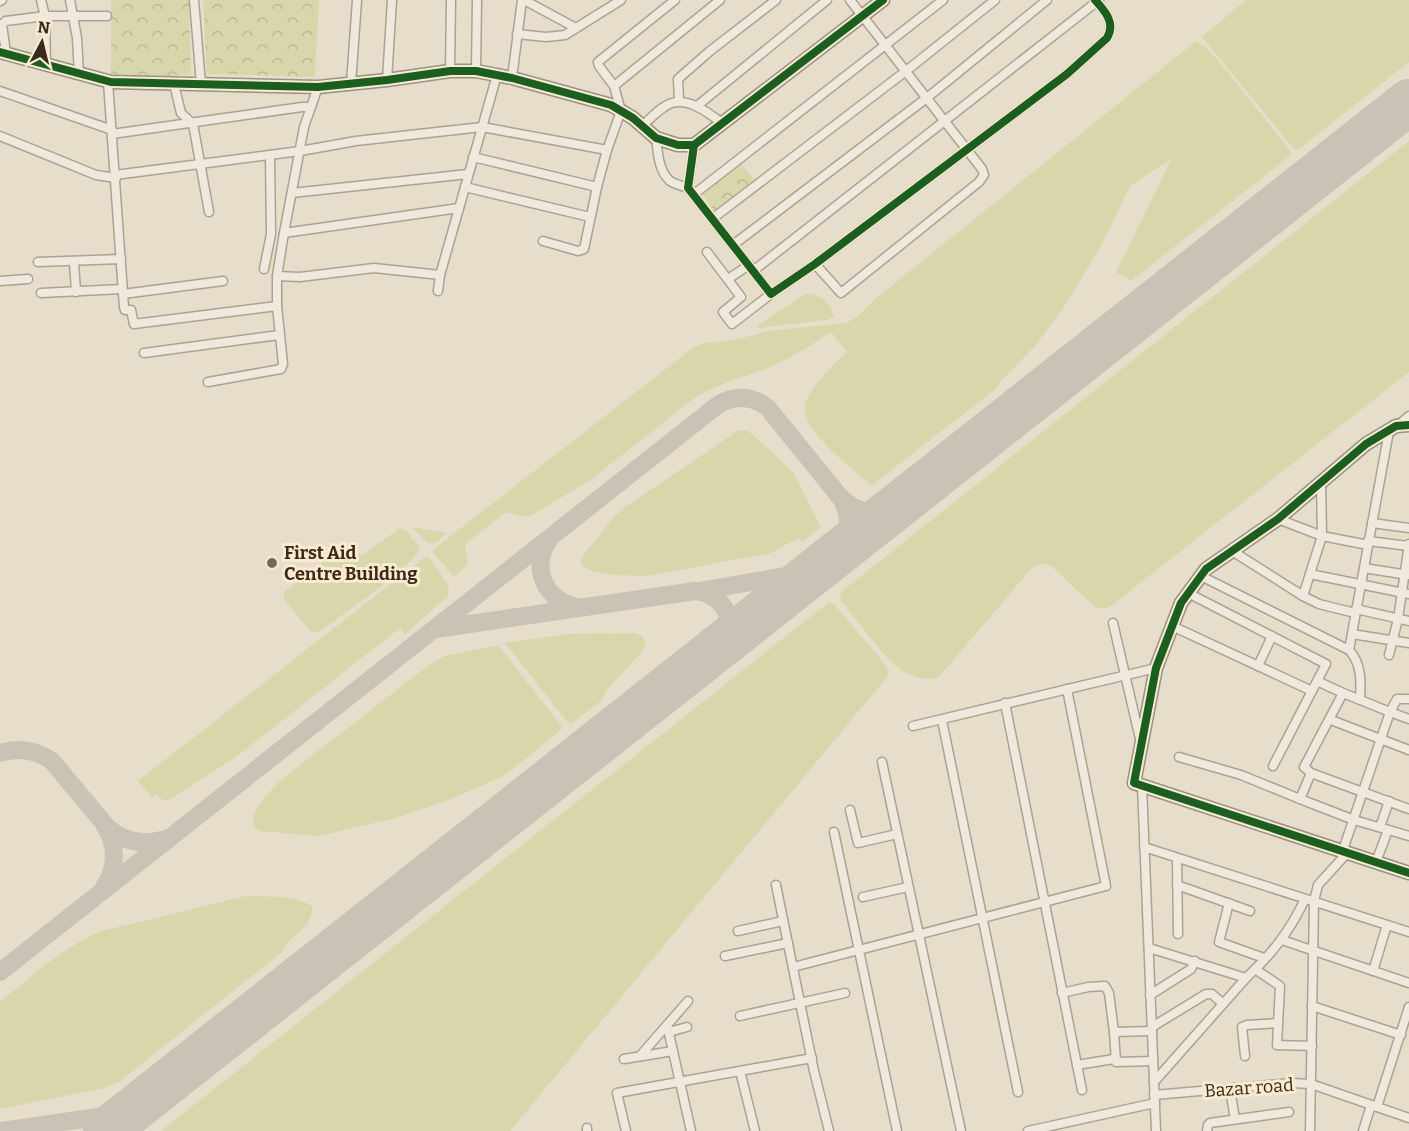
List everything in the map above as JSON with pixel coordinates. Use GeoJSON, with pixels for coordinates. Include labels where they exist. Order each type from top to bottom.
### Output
{"type":"FeatureCollection","features":[{"type":"Feature","properties":{"kind":"street"},"geometry":{"type":"LineString","coordinates":[[41,0],[45,16],[46,65]]}},
{"type":"Feature","properties":{"kind":"street"},"geometry":{"type":"LineString","coordinates":[[70,0],[74,16],[79,74]]}},
{"type":"Feature","properties":{"kind":"street"},"geometry":{"type":"LineString","coordinates":[[194,0],[201,84]]}},
{"type":"Feature","properties":{"kind":"street"},"geometry":{"type":"LineString","coordinates":[[351,84],[357,0]]}},
{"type":"Feature","properties":{"kind":"street"},"geometry":{"type":"LineString","coordinates":[[387,80],[392,0]]}},
{"type":"Feature","properties":{"kind":"street"},"geometry":{"type":"LineString","coordinates":[[450,70],[451,0]]}},
{"type":"Feature","properties":{"kind":"street"},"geometry":{"type":"LineString","coordinates":[[476,71],[477,0]]}},
{"type":"Feature","properties":{"kind":"street"},"geometry":{"type":"LineString","coordinates":[[512,78],[523,0],[576,28]]}},
{"type":"Feature","properties":{"kind":"street"},"geometry":{"type":"LineString","coordinates":[[517,34],[556,37],[565,35],[621,0]]}},
{"type":"Feature","properties":{"kind":"street"},"geometry":{"type":"LineString","coordinates":[[543,241],[582,251],[585,248],[597,187],[621,111],[614,86],[598,62],[675,0]]}},
{"type":"Feature","properties":{"kind":"street"},"geometry":{"type":"LineString","coordinates":[[614,86],[720,0]]}},
{"type":"Feature","properties":{"kind":"street"},"geometry":{"type":"LineString","coordinates":[[679,101],[678,79],[776,0]]}},
{"type":"Feature","properties":{"kind":"street"},"geometry":{"type":"LineString","coordinates":[[697,106],[827,0]]}},
{"type":"Feature","properties":{"kind":"street"},"geometry":{"type":"LineString","coordinates":[[815,264],[841,293],[979,182],[984,175],[982,169],[928,97],[850,0]]}},
{"type":"Feature","properties":{"kind":"street"},"geometry":{"type":"LineString","coordinates":[[107,16],[45,16],[6,21],[2,24],[3,52],[108,82],[318,87],[387,80],[450,70],[476,71],[512,78],[611,105],[657,138],[678,145],[694,145],[884,0]]}},
{"type":"Feature","properties":{"kind":"street"},"geometry":{"type":"LineString","coordinates":[[691,191],[944,0]]}},
{"type":"Feature","properties":{"kind":"street"},"geometry":{"type":"LineString","coordinates":[[712,219],[995,0]]}},
{"type":"Feature","properties":{"kind":"street"},"geometry":{"type":"LineString","coordinates":[[733,245],[928,97],[1047,0]]}},
{"type":"Feature","properties":{"kind":"street"},"geometry":{"type":"LineString","coordinates":[[707,252],[741,297],[723,312],[732,324],[1067,74],[1110,33],[1110,22],[1097,1],[751,268],[728,279]]}},
{"type":"Feature","properties":{"kind":"street"},"geometry":{"type":"LineString","coordinates":[[438,291],[440,275],[497,75]]}},
{"type":"Feature","properties":{"kind":"street"},"geometry":{"type":"LineString","coordinates":[[108,82],[123,292],[125,310],[131,310],[134,324],[277,306]]}},
{"type":"Feature","properties":{"kind":"street"},"geometry":{"type":"LineString","coordinates":[[174,84],[178,106],[193,124],[209,212]]}},
{"type":"Feature","properties":{"kind":"street"},"geometry":{"type":"LineString","coordinates":[[208,382],[281,369],[283,364],[277,306],[277,276],[304,127],[318,87]]}},
{"type":"Feature","properties":{"kind":"street"},"geometry":{"type":"LineString","coordinates":[[0,91],[112,132],[193,124],[311,107]]}},
{"type":"Feature","properties":{"kind":"street"},"geometry":{"type":"LineString","coordinates":[[642,126],[665,105],[679,101],[697,106],[723,124]]}},
{"type":"Feature","properties":{"kind":"street"},"geometry":{"type":"LineString","coordinates":[[0,136],[96,175],[115,176],[300,151],[356,141],[482,127],[607,150]]}},
{"type":"Feature","properties":{"kind":"street"},"geometry":{"type":"LineString","coordinates":[[657,138],[659,161],[670,181],[691,191],[771,294]]}},
{"type":"Feature","properties":{"kind":"street"},"geometry":{"type":"LineString","coordinates":[[691,191],[694,145]]}},
{"type":"Feature","properties":{"kind":"street"},"geometry":{"type":"LineString","coordinates":[[264,269],[272,234],[270,155]]}},
{"type":"Feature","properties":{"kind":"street"},"geometry":{"type":"LineString","coordinates":[[473,157],[597,187]]}},
{"type":"Feature","properties":{"kind":"street"},"geometry":{"type":"LineString","coordinates":[[292,193],[468,174]]}},
{"type":"Feature","properties":{"kind":"street"},"geometry":{"type":"LineString","coordinates":[[465,187],[590,217]]}},
{"type":"Feature","properties":{"kind":"street"},"geometry":{"type":"LineString","coordinates":[[284,234],[459,208]]}},
{"type":"Feature","properties":{"kind":"street"},"geometry":{"type":"LineString","coordinates":[[38,262],[121,259]]}},
{"type":"Feature","properties":{"kind":"street"},"geometry":{"type":"LineString","coordinates":[[74,261],[76,292]]}},
{"type":"Feature","properties":{"kind":"street"},"geometry":{"type":"LineString","coordinates":[[277,276],[300,277],[374,268],[440,275]]}},
{"type":"Feature","properties":{"kind":"street"},"geometry":{"type":"LineString","coordinates":[[0,281],[28,279]]}},
{"type":"Feature","properties":{"kind":"street"},"geometry":{"type":"LineString","coordinates":[[41,293],[123,292],[223,281]]}},
{"type":"Feature","properties":{"kind":"street"},"geometry":{"type":"LineString","coordinates":[[144,353],[279,335]]}},
{"type":"Feature","properties":{"kind":"street"},"geometry":{"type":"LineString","coordinates":[[1409,416],[1398,427],[1366,444],[1278,519],[1206,569],[1188,593],[1181,603],[1156,668],[1134,783],[1409,873]]}},
{"type":"Feature","properties":{"kind":"street"},"geometry":{"type":"LineString","coordinates":[[1349,650],[1372,523],[1398,427]]}},
{"type":"Feature","properties":{"kind":"street"},"geometry":{"type":"LineString","coordinates":[[1303,596],[1322,536],[1321,482]]}},
{"type":"Feature","properties":{"kind":"street"},"geometry":{"type":"LineString","coordinates":[[1278,519],[1322,536],[1409,546],[1405,594],[1389,655]]}},
{"type":"Feature","properties":{"kind":"street"},"geometry":{"type":"LineString","coordinates":[[1372,523],[1409,528]]}},
{"type":"Feature","properties":{"kind":"street"},"geometry":{"type":"LineString","coordinates":[[1232,551],[1319,604],[1409,621]]}},
{"type":"Feature","properties":{"kind":"street"},"geometry":{"type":"LineString","coordinates":[[1364,568],[1406,575]]}},
{"type":"Feature","properties":{"kind":"street"},"geometry":{"type":"LineString","coordinates":[[1310,574],[1405,594]]}},
{"type":"Feature","properties":{"kind":"street"},"geometry":{"type":"LineString","coordinates":[[1201,576],[1349,650],[1358,664],[1360,700]]}},
{"type":"Feature","properties":{"kind":"street"},"geometry":{"type":"LineString","coordinates":[[1188,593],[1326,664],[1273,766]]}},
{"type":"Feature","properties":{"kind":"street"},"geometry":{"type":"LineString","coordinates":[[1113,623],[1141,744]]}},
{"type":"Feature","properties":{"kind":"street"},"geometry":{"type":"LineString","coordinates":[[1172,626],[1312,691]]}},
{"type":"Feature","properties":{"kind":"street"},"geometry":{"type":"LineString","coordinates":[[1352,634],[1409,643]]}},
{"type":"Feature","properties":{"kind":"street"},"geometry":{"type":"LineString","coordinates":[[1258,666],[1272,636]]}},
{"type":"Feature","properties":{"kind":"street"},"geometry":{"type":"LineString","coordinates":[[913,726],[1156,668]]}},
{"type":"Feature","properties":{"kind":"street"},"geometry":{"type":"LineString","coordinates":[[1317,681],[1409,719]]}},
{"type":"Feature","properties":{"kind":"street"},"geometry":{"type":"LineString","coordinates":[[793,967],[1107,884],[1067,689]]}},
{"type":"Feature","properties":{"kind":"street"},"geometry":{"type":"LineString","coordinates":[[1343,693],[1331,720],[1304,767],[1311,772],[1409,809]]}},
{"type":"Feature","properties":{"kind":"street"},"geometry":{"type":"LineString","coordinates":[[1154,1082],[1282,940],[1318,885],[1345,851],[1390,712],[1397,699],[1409,699]]}},
{"type":"Feature","properties":{"kind":"street"},"geometry":{"type":"LineString","coordinates":[[1005,703],[1082,1090]]}},
{"type":"Feature","properties":{"kind":"street"},"geometry":{"type":"LineString","coordinates":[[942,720],[1018,1092]]}},
{"type":"Feature","properties":{"kind":"street"},"geometry":{"type":"LineString","coordinates":[[1331,720],[1409,750]]}},
{"type":"Feature","properties":{"kind":"street"},"geometry":{"type":"LineString","coordinates":[[1179,757],[1240,775],[1384,829],[1408,833]]}},
{"type":"Feature","properties":{"kind":"street"},"geometry":{"type":"LineString","coordinates":[[882,762],[960,1131]]}},
{"type":"Feature","properties":{"kind":"street"},"geometry":{"type":"LineString","coordinates":[[1300,799],[1311,772]]}},
{"type":"Feature","properties":{"kind":"street"},"geometry":{"type":"LineString","coordinates":[[1142,786],[1156,1131]]}},
{"type":"Feature","properties":{"kind":"street"},"geometry":{"type":"LineString","coordinates":[[1376,862],[1389,801]]}},
{"type":"Feature","properties":{"kind":"street"},"geometry":{"type":"LineString","coordinates":[[850,810],[858,843],[897,834]]}},
{"type":"Feature","properties":{"kind":"street"},"geometry":{"type":"LineString","coordinates":[[834,832],[897,1131]]}},
{"type":"Feature","properties":{"kind":"street"},"geometry":{"type":"LineString","coordinates":[[1144,847],[1409,932]]}},
{"type":"Feature","properties":{"kind":"street"},"geometry":{"type":"LineString","coordinates":[[1177,858],[1178,934]]}},
{"type":"Feature","properties":{"kind":"street"},"geometry":{"type":"LineString","coordinates":[[776,885],[829,1131]]}},
{"type":"Feature","properties":{"kind":"street"},"geometry":{"type":"LineString","coordinates":[[1177,885],[1250,911]]}},
{"type":"Feature","properties":{"kind":"street"},"geometry":{"type":"LineString","coordinates":[[863,897],[908,887]]}},
{"type":"Feature","properties":{"kind":"street"},"geometry":{"type":"LineString","coordinates":[[1310,900],[1313,951],[1310,1131]]}},
{"type":"Feature","properties":{"kind":"street"},"geometry":{"type":"LineString","coordinates":[[1229,903],[1219,942],[1264,958]]}},
{"type":"Feature","properties":{"kind":"street"},"geometry":{"type":"LineString","coordinates":[[738,931],[783,921]]}},
{"type":"Feature","properties":{"kind":"street"},"geometry":{"type":"LineString","coordinates":[[1372,971],[1388,925]]}},
{"type":"Feature","properties":{"kind":"street"},"geometry":{"type":"LineString","coordinates":[[1282,940],[1409,983]]}},
{"type":"Feature","properties":{"kind":"street"},"geometry":{"type":"LineString","coordinates":[[725,956],[788,943]]}},
{"type":"Feature","properties":{"kind":"street"},"geometry":{"type":"LineString","coordinates":[[1149,948],[1246,978]]}},
{"type":"Feature","properties":{"kind":"street"},"geometry":{"type":"LineString","coordinates":[[1150,995],[1191,969],[1195,962]]}},
{"type":"Feature","properties":{"kind":"street"},"geometry":{"type":"LineString","coordinates":[[1255,969],[1280,986],[1277,1045],[1312,1046]]}},
{"type":"Feature","properties":{"kind":"street"},"geometry":{"type":"LineString","coordinates":[[1062,993],[1105,986],[1109,993],[1114,1032],[1114,1059]]}},
{"type":"Feature","properties":{"kind":"street"},"geometry":{"type":"LineString","coordinates":[[740,1016],[845,993]]}},
{"type":"Feature","properties":{"kind":"street"},"geometry":{"type":"LineString","coordinates":[[1114,1032],[1152,1029],[1206,994],[1212,994],[1223,1004]]}},
{"type":"Feature","properties":{"kind":"street"},"geometry":{"type":"LineString","coordinates":[[639,1056],[668,1028],[688,1001]]}},
{"type":"Feature","properties":{"kind":"street"},"geometry":{"type":"LineString","coordinates":[[1312,1006],[1401,1035]]}},
{"type":"Feature","properties":{"kind":"street"},"geometry":{"type":"LineString","coordinates":[[1363,1131],[1401,1035],[1409,1007]]}},
{"type":"Feature","properties":{"kind":"street"},"geometry":{"type":"LineString","coordinates":[[1245,1056],[1242,1029],[1244,1025],[1278,1023]]}},
{"type":"Feature","properties":{"kind":"street"},"geometry":{"type":"LineString","coordinates":[[668,1028],[687,1027]]}},
{"type":"Feature","properties":{"kind":"street"},"geometry":{"type":"LineString","coordinates":[[668,1028],[691,1131]]}},
{"type":"Feature","properties":{"kind":"street"},"geometry":{"type":"LineString","coordinates":[[624,1059],[673,1051]]}},
{"type":"Feature","properties":{"kind":"street"},"geometry":{"type":"LineString","coordinates":[[626,1131],[617,1093],[812,1058]]}},
{"type":"Feature","properties":{"kind":"street"},"geometry":{"type":"LineString","coordinates":[[1077,1065],[1114,1059],[1117,1062],[1153,1061]]}},
{"type":"Feature","properties":{"kind":"street"},"geometry":{"type":"LineString","coordinates":[[740,1071],[755,1131]]}},
{"type":"Feature","properties":{"kind":"street","name":"Bazar road"},"geometry":{"type":"LineString","coordinates":[[1028,1131],[1155,1099],[1292,1083],[1311,1084],[1409,1118]]}},
{"type":"Feature","properties":{"kind":"street"},"geometry":{"type":"LineString","coordinates":[[1230,1089],[1235,1119]]}},
{"type":"Feature","properties":{"kind":"street"},"geometry":{"type":"LineString","coordinates":[[1207,1131],[1210,1123],[1289,1112]]}},
{"type":"Feature","properties":{"kind":"green space"},"geometry":{"type":"Polygon","coordinates":[[[111,0],[189,0],[191,74],[111,82],[111,0]]]}},
{"type":"Feature","properties":{"kind":"green space"},"geometry":{"type":"Polygon","coordinates":[[[203,0],[319,0],[315,77],[207,74],[203,0]]]}},
{"type":"Feature","properties":{"kind":"green space"},"geometry":{"type":"Polygon","coordinates":[[[1246,0],[1409,0],[1409,62],[1299,149],[1294,149],[1202,37],[1246,0]]]}},
{"type":"Feature","properties":{"kind":"green space"},"geometry":{"type":"Polygon","coordinates":[[[1196,41],[1217,59],[1290,150],[1291,155],[1131,281],[1116,272],[1172,158],[1130,186],[1100,248],[1066,304],[1035,346],[997,388],[872,485],[831,450],[806,416],[805,406],[810,393],[829,369],[847,352],[831,332],[778,363],[696,397],[589,481],[530,516],[524,517],[506,512],[465,544],[468,564],[455,576],[433,552],[694,347],[704,343],[735,340],[769,331],[846,323],[857,317],[874,300],[1196,41]]]}},
{"type":"Feature","properties":{"kind":"green space"},"geometry":{"type":"Polygon","coordinates":[[[1409,141],[1409,372],[1112,605],[1106,608],[1096,608],[1050,565],[1040,564],[1031,569],[939,677],[928,679],[916,677],[899,669],[840,600],[841,592],[1409,141]]]}},
{"type":"Feature","properties":{"kind":"green space"},"geometry":{"type":"Polygon","coordinates":[[[741,163],[756,183],[715,212],[701,192],[741,163]]]}},
{"type":"Feature","properties":{"kind":"green space"},"geometry":{"type":"Polygon","coordinates":[[[810,293],[826,302],[834,317],[827,320],[758,328],[802,296],[810,293]]]}},
{"type":"Feature","properties":{"kind":"green space"},"geometry":{"type":"Polygon","coordinates":[[[739,430],[748,431],[793,472],[821,527],[803,542],[798,538],[771,553],[647,576],[594,572],[582,566],[581,560],[585,553],[625,507],[739,430]]]}},
{"type":"Feature","properties":{"kind":"green space"},"geometry":{"type":"Polygon","coordinates":[[[412,527],[447,533],[435,543],[428,543],[412,527]]]}},
{"type":"Feature","properties":{"kind":"green space"},"geometry":{"type":"Polygon","coordinates":[[[400,528],[406,531],[420,548],[415,556],[391,578],[321,631],[315,633],[310,631],[284,599],[285,591],[346,544],[352,545],[361,556],[400,528]]]}},
{"type":"Feature","properties":{"kind":"green space"},"geometry":{"type":"Polygon","coordinates":[[[428,557],[448,584],[449,595],[405,634],[400,628],[236,757],[170,799],[164,801],[156,794],[152,797],[138,781],[424,558],[428,557]]]}},
{"type":"Feature","properties":{"kind":"green space"},"geometry":{"type":"Polygon","coordinates":[[[829,602],[834,604],[884,663],[889,672],[887,677],[510,1131],[161,1131],[829,602]]]}},
{"type":"Feature","properties":{"kind":"green space"},"geometry":{"type":"Polygon","coordinates":[[[634,633],[640,635],[644,640],[645,645],[642,652],[608,688],[601,701],[571,724],[505,643],[566,634],[634,633]]]}},
{"type":"Feature","properties":{"kind":"green space"},"geometry":{"type":"Polygon","coordinates":[[[498,645],[563,728],[508,773],[446,801],[396,818],[318,836],[260,831],[255,826],[253,819],[255,812],[283,778],[428,666],[444,656],[498,645]]]}},
{"type":"Feature","properties":{"kind":"green space"},"geometry":{"type":"Polygon","coordinates":[[[246,896],[279,897],[304,902],[312,906],[309,921],[289,941],[281,953],[120,1081],[104,1088],[0,1109],[0,1002],[61,954],[102,931],[246,896]]]}},
{"type":"Feature","properties":{"kind":"taxiway"},"geometry":{"type":"LineString","coordinates":[[0,972],[719,404],[732,399],[744,398],[767,407],[840,497],[850,505],[868,512],[876,511],[894,505],[913,494]]}},
{"type":"Feature","properties":{"kind":"taxiway"},"geometry":{"type":"LineString","coordinates":[[827,562],[847,532],[848,517],[841,498]]}},
{"type":"Feature","properties":{"kind":"taxiway"},"geometry":{"type":"LineString","coordinates":[[549,540],[541,561],[544,582],[557,598],[566,604],[578,607]]}},
{"type":"Feature","properties":{"kind":"taxiway"},"geometry":{"type":"LineString","coordinates":[[699,591],[815,571]]}},
{"type":"Feature","properties":{"kind":"taxiway"},"geometry":{"type":"LineString","coordinates":[[436,629],[695,591],[710,595],[726,611],[729,626],[717,650]]}},
{"type":"Feature","properties":{"kind":"taxiway"},"geometry":{"type":"LineString","coordinates":[[0,753],[14,750],[27,751],[40,754],[52,761],[107,827],[121,837],[136,842],[152,842],[168,838]]}},
{"type":"Feature","properties":{"kind":"taxiway"},"geometry":{"type":"LineString","coordinates":[[104,887],[111,872],[114,856],[112,841],[105,826]]}},
{"type":"Feature","properties":{"kind":"taxiway"},"geometry":{"type":"LineString","coordinates":[[2,1131],[125,1113],[138,1106]]}},
{"type":"Feature","properties":{"kind":"runway"},"geometry":{"type":"LineString","coordinates":[[106,1131],[1409,102]]}},
{"type":"Feature","properties":{"kind":"cycle path"},"geometry":{"type":"LineString","coordinates":[[0,52],[111,82],[318,87],[450,71],[476,71],[512,78],[611,105],[633,118],[656,138],[678,145],[694,145],[883,0]]}},
{"type":"Feature","properties":{"kind":"cycle path"},"geometry":{"type":"LineString","coordinates":[[694,145],[688,188],[771,294],[815,264],[1067,74],[1107,38],[1110,22],[1095,0]]}},
{"type":"Feature","properties":{"kind":"cycle path"},"geometry":{"type":"LineString","coordinates":[[1409,425],[1396,426],[1366,444],[1278,519],[1206,569],[1181,603],[1156,668],[1134,783],[1409,873]]}},
{"type":"Feature","properties":{"kind":"place","name":"First Aid Centre Building"},"geometry":{"type":"Point","coordinates":[272,563]}}]}
